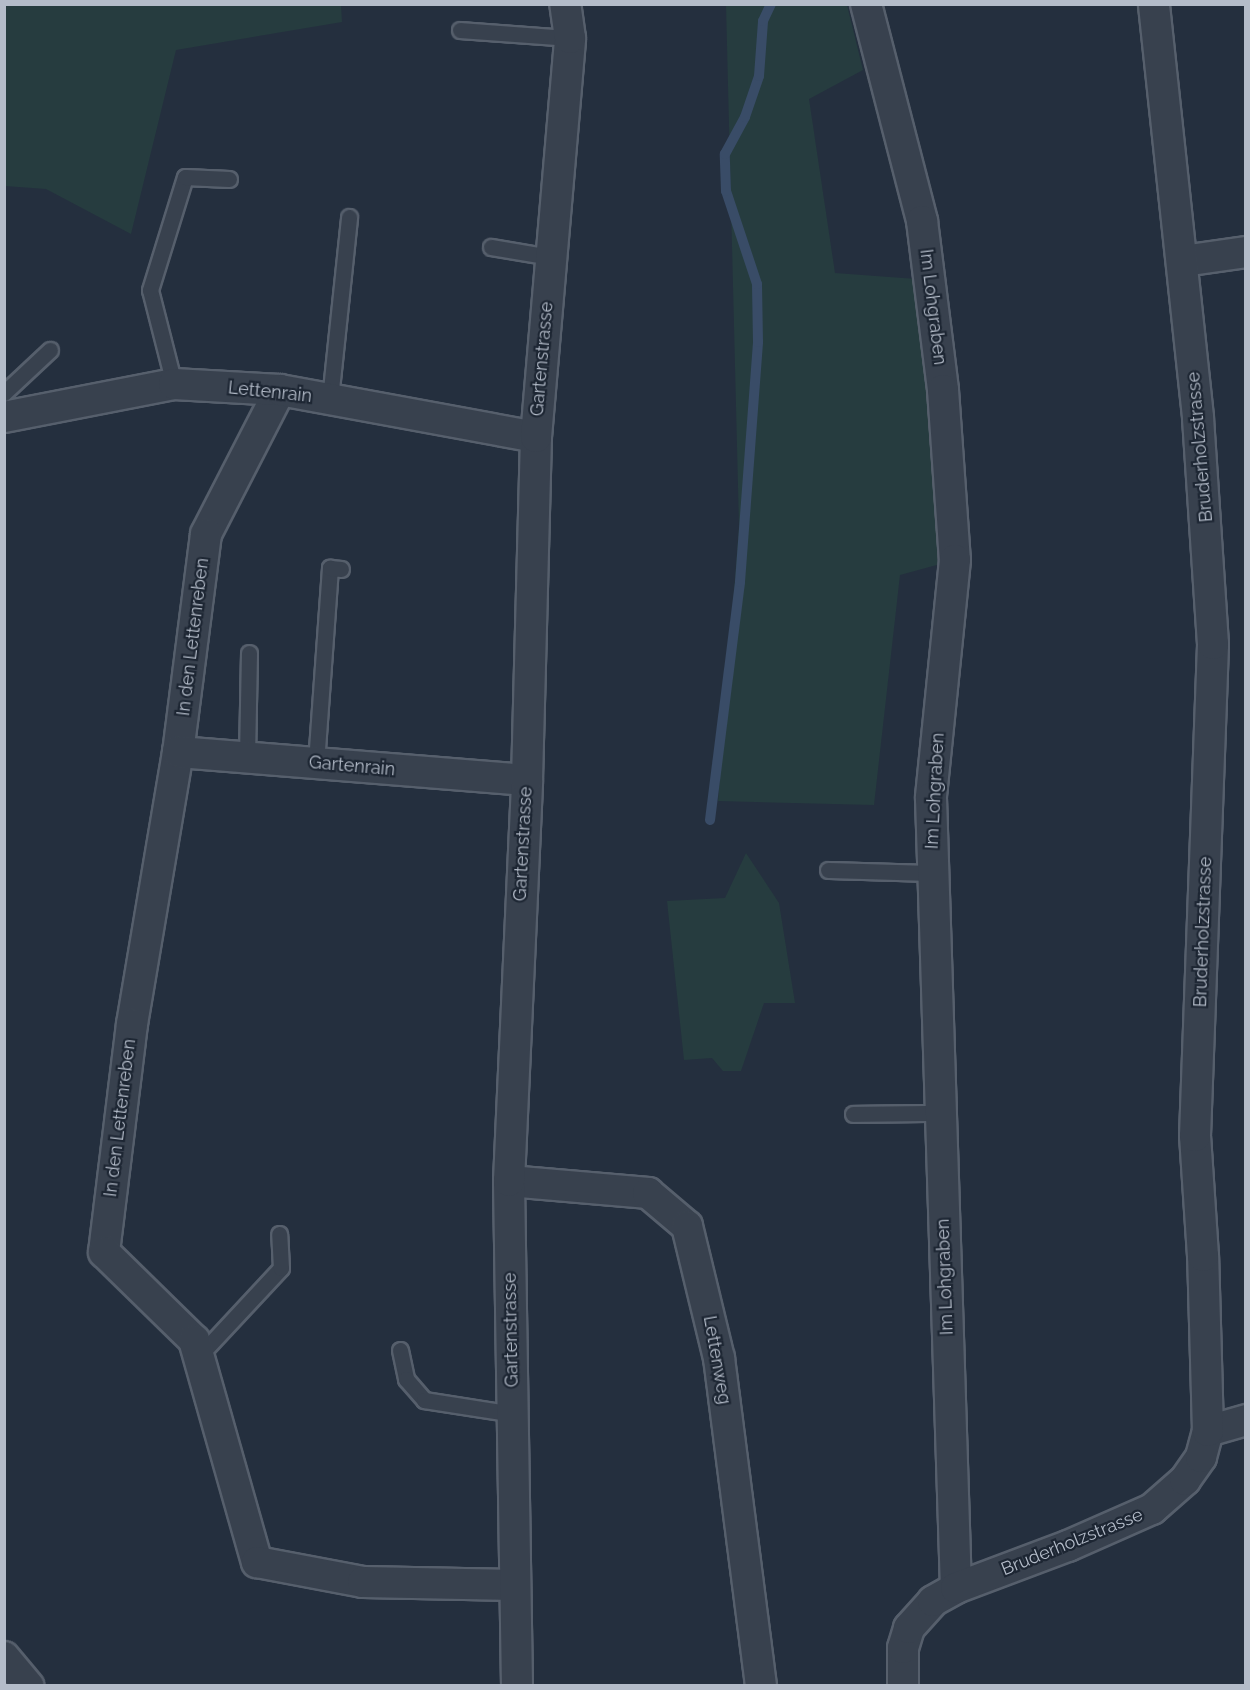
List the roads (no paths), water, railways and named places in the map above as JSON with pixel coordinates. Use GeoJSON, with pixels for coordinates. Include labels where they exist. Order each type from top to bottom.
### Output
{"type":"FeatureCollection","features":[{"type":"Feature","properties":{"kind":"street","name":"Gartenstrasse"},"geometry":{"type":"LineString","coordinates":[[517,1686],[509,1181],[527,780],[536,437],[570,38],[565,4]]}},
{"type":"Feature","properties":{"kind":"street","name":"Im Lohgraben"},"geometry":{"type":"LineString","coordinates":[[866,4],[922,221],[944,390],[955,560],[931,798],[931,873],[956,1588]]}},
{"type":"Feature","properties":{"kind":"street","name":"Bruderholzstrasse"},"geometry":{"type":"LineString","coordinates":[[903,1686],[903,1648],[909,1628],[933,1601],[956,1588],[1068,1546],[1152,1509],[1185,1480],[1201,1457],[1208,1431],[1203,1256],[1195,1136],[1213,644],[1183,261],[1154,4]]}},
{"type":"Feature","properties":{"kind":"street"},"geometry":{"type":"LineString","coordinates":[[1183,261],[1245,252]]}},
{"type":"Feature","properties":{"kind":"street","name":"Lettenrain"},"geometry":{"type":"LineString","coordinates":[[4,417],[174,384],[280,390],[536,437]]}},
{"type":"Feature","properties":{"kind":"street","name":"In den Lettenreben"},"geometry":{"type":"LineString","coordinates":[[280,390],[206,534],[178,752],[132,1024],[104,1252],[194,1340],[257,1562],[363,1582],[515,1585]]}},
{"type":"Feature","properties":{"kind":"street","name":"Gartenrain"},"geometry":{"type":"LineString","coordinates":[[178,752],[527,780]]}},
{"type":"Feature","properties":{"kind":"street","name":"Lettenweg"},"geometry":{"type":"LineString","coordinates":[[509,1181],[648,1193],[687,1226],[719,1358],[760,1686]]}},
{"type":"Feature","properties":{"kind":"street"},"geometry":{"type":"LineString","coordinates":[[1208,1431],[1245,1420]]}},
{"type":"Feature","properties":{"kind":"street"},"geometry":{"type":"LineString","coordinates":[[4,1657],[28,1686]]}},
{"type":"Feature","properties":{"kind":"lane"},"geometry":{"type":"LineString","coordinates":[[460,30],[570,38]]}},
{"type":"Feature","properties":{"kind":"lane"},"geometry":{"type":"LineString","coordinates":[[174,384],[150,290],[185,177],[229,178]]}},
{"type":"Feature","properties":{"kind":"lane"},"geometry":{"type":"LineString","coordinates":[[330,399],[349,217]]}},
{"type":"Feature","properties":{"kind":"lane"},"geometry":{"type":"LineString","coordinates":[[491,247],[551,257]]}},
{"type":"Feature","properties":{"kind":"lane"},"geometry":{"type":"LineString","coordinates":[[4,393],[50,350]]}},
{"type":"Feature","properties":{"kind":"lane"},"geometry":{"type":"LineString","coordinates":[[316,763],[330,568],[341,569]]}},
{"type":"Feature","properties":{"kind":"lane"},"geometry":{"type":"LineString","coordinates":[[247,757],[249,653]]}},
{"type":"Feature","properties":{"kind":"lane"},"geometry":{"type":"LineString","coordinates":[[828,870],[931,873]]}},
{"type":"Feature","properties":{"kind":"lane"},"geometry":{"type":"LineString","coordinates":[[853,1114],[939,1113]]}},
{"type":"Feature","properties":{"kind":"lane"},"geometry":{"type":"LineString","coordinates":[[199,1356],[281,1268],[279,1234]]}},
{"type":"Feature","properties":{"kind":"lane"},"geometry":{"type":"LineString","coordinates":[[400,1350],[406,1379],[424,1400],[513,1414]]}},
{"type":"Feature","properties":{"kind":"waterway"},"geometry":{"type":"LineString","coordinates":[[710,820],[740,582],[758,342],[757,284],[726,191],[725,154],[745,117],[759,76],[763,21],[771,4]]}}]}
